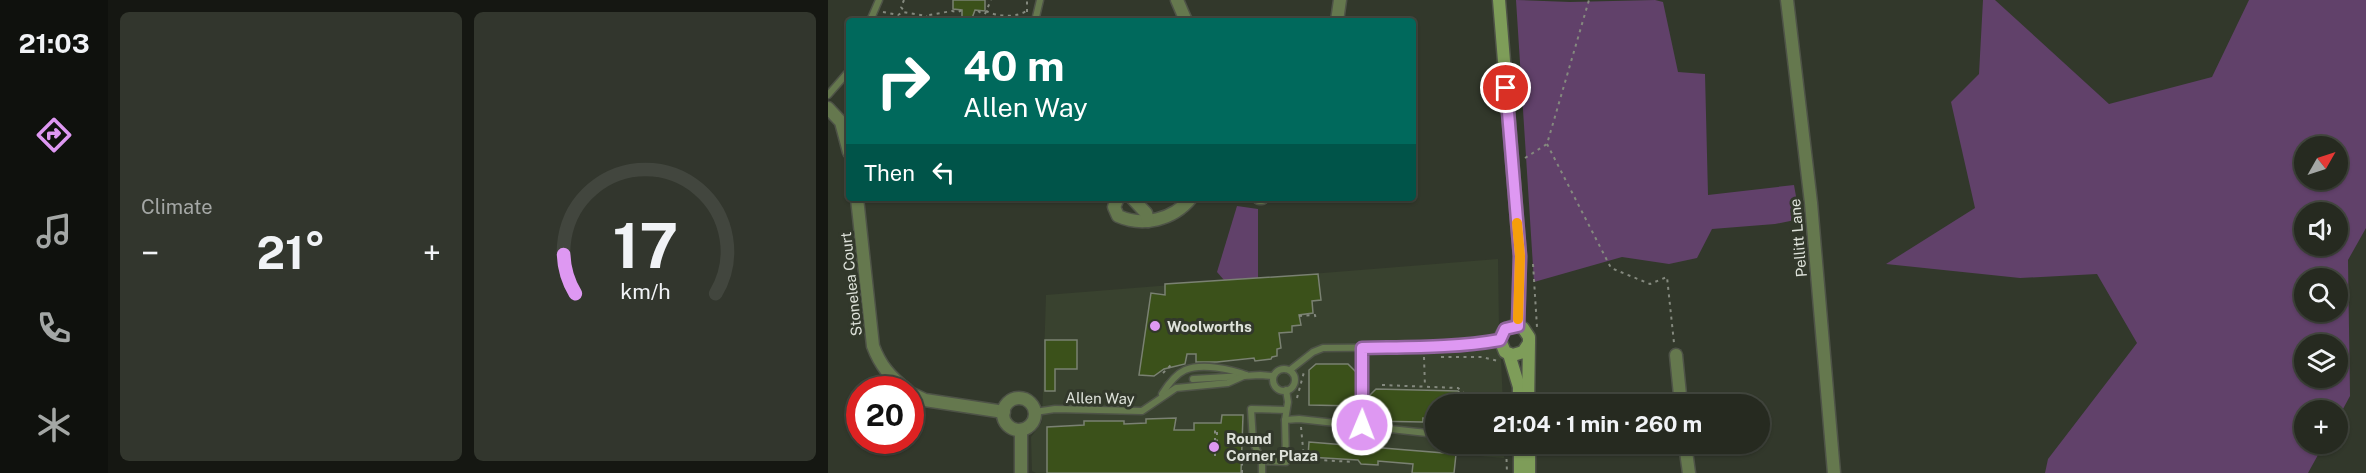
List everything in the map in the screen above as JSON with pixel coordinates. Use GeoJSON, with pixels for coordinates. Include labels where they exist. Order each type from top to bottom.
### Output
{"type":"FeatureCollection","features":[{"type":"Feature","properties":{"kind":"main road"},"geometry":{"type":"LineString","coordinates":[[1499,0],[1520,256],[1518,326]]}},
{"type":"Feature","properties":{"kind":"main road"},"geometry":{"type":"LineString","coordinates":[[1519,394],[1519,387],[1500,340],[1505,329],[1518,326],[1527,332],[1529,343],[1528,394]]}},
{"type":"Feature","properties":{"kind":"main road"},"geometry":{"type":"LineString","coordinates":[[1506,359],[1523,352],[1529,343]]}},
{"type":"Feature","properties":{"kind":"main road"},"geometry":{"type":"LineString","coordinates":[[1519,473],[1522,454]]}},
{"type":"Feature","properties":{"kind":"main road"},"geometry":{"type":"LineString","coordinates":[[1525,454],[1529,473]]}},
{"type":"Feature","properties":{"kind":"street"},"geometry":{"type":"LineString","coordinates":[[1177,0],[1185,18]]}},
{"type":"Feature","properties":{"kind":"street"},"geometry":{"type":"LineString","coordinates":[[1337,18],[1340,0]]}},
{"type":"Feature","properties":{"kind":"street","name":"Pellitt Lane"},"geometry":{"type":"LineString","coordinates":[[1787,0],[1811,203],[1834,473]]}},
{"type":"Feature","properties":{"kind":"street"},"geometry":{"type":"LineString","coordinates":[[828,108],[841,122],[846,139]]}},
{"type":"Feature","properties":{"kind":"street","name":"Stonelea Court"},"geometry":{"type":"LineString","coordinates":[[857,201],[873,346],[890,376]]}},
{"type":"Feature","properties":{"kind":"street"},"geometry":{"type":"LineString","coordinates":[[1117,201],[1114,207],[1118,216],[1124,219],[1148,221],[1174,214],[1188,201]]}},
{"type":"Feature","properties":{"kind":"street"},"geometry":{"type":"LineString","coordinates":[[1135,201],[1146,213],[1148,221]]}},
{"type":"Feature","properties":{"kind":"street"},"geometry":{"type":"LineString","coordinates":[[1676,355],[1680,394]]}},
{"type":"Feature","properties":{"kind":"street"},"geometry":{"type":"LineString","coordinates":[[1017,398],[1027,400],[1035,412],[1033,422],[1021,429],[1008,425],[1004,412],[1008,403],[1017,398]]}},
{"type":"Feature","properties":{"kind":"street"},"geometry":{"type":"LineString","coordinates":[[924,400],[1004,412]]}},
{"type":"Feature","properties":{"kind":"street"},"geometry":{"type":"LineString","coordinates":[[1021,429],[1021,473]]}},
{"type":"Feature","properties":{"kind":"street"},"geometry":{"type":"LineString","coordinates":[[1686,454],[1689,473]]}},
{"type":"Feature","properties":{"kind":"lane"},"geometry":{"type":"LineString","coordinates":[[871,18],[879,0]]}},
{"type":"Feature","properties":{"kind":"lane"},"geometry":{"type":"LineString","coordinates":[[1035,18],[1036,1]]}},
{"type":"Feature","properties":{"kind":"lane"},"geometry":{"type":"LineString","coordinates":[[828,95],[846,74]]}},
{"type":"Feature","properties":{"kind":"lane"},"geometry":{"type":"LineString","coordinates":[[1193,379],[1246,375],[1273,376],[1280,369],[1290,370],[1313,352],[1323,348],[1439,347],[1500,340]]}},
{"type":"Feature","properties":{"kind":"lane"},"geometry":{"type":"LineString","coordinates":[[1362,348],[1362,425]]}},
{"type":"Feature","properties":{"kind":"lane"},"geometry":{"type":"LineString","coordinates":[[1160,397],[1178,374],[1186,369],[1229,368],[1246,375]]}},
{"type":"Feature","properties":{"kind":"lane"},"geometry":{"type":"LineString","coordinates":[[1286,390],[1294,384],[1294,376],[1290,370]]}},
{"type":"Feature","properties":{"kind":"lane"},"geometry":{"type":"LineString","coordinates":[[1160,397],[1181,387],[1228,383],[1246,375]]}},
{"type":"Feature","properties":{"kind":"lane"},"geometry":{"type":"LineString","coordinates":[[1273,376],[1275,386],[1286,390]]}},
{"type":"Feature","properties":{"kind":"lane"},"geometry":{"type":"LineString","coordinates":[[1262,461],[1286,462],[1285,420],[1288,399],[1286,390]]}},
{"type":"Feature","properties":{"kind":"lane","name":"Allen Way"},"geometry":{"type":"LineString","coordinates":[[1035,412],[1055,409],[1142,411],[1160,397]]}},
{"type":"Feature","properties":{"kind":"lane"},"geometry":{"type":"LineString","coordinates":[[1262,473],[1262,461],[1252,442],[1251,409],[1286,410]]}},
{"type":"Feature","properties":{"kind":"lane"},"geometry":{"type":"LineString","coordinates":[[1285,420],[1299,419],[1425,433]]}},
{"type":"Feature","properties":{"kind":"path"},"geometry":{"type":"LineString","coordinates":[[904,0],[901,7],[905,12]]}},
{"type":"Feature","properties":{"kind":"path"},"geometry":{"type":"LineString","coordinates":[[983,18],[991,0]]}},
{"type":"Feature","properties":{"kind":"path"},"geometry":{"type":"LineString","coordinates":[[1522,159],[1547,144],[1588,0]]}},
{"type":"Feature","properties":{"kind":"path"},"geometry":{"type":"LineString","coordinates":[[1027,1],[1027,12]]}},
{"type":"Feature","properties":{"kind":"path"},"geometry":{"type":"LineString","coordinates":[[986,11],[994,15],[1018,15],[1027,12],[1036,1]]}},
{"type":"Feature","properties":{"kind":"path"},"geometry":{"type":"LineString","coordinates":[[874,9],[898,15],[905,12],[927,16],[962,10]]}},
{"type":"Feature","properties":{"kind":"path"},"geometry":{"type":"LineString","coordinates":[[978,11],[984,15]]}},
{"type":"Feature","properties":{"kind":"path"},"geometry":{"type":"LineString","coordinates":[[1547,144],[1611,268],[1650,284],[1667,277],[1676,355]]}},
{"type":"Feature","properties":{"kind":"path"},"geometry":{"type":"LineString","coordinates":[[1299,316],[1315,315],[1316,320]]}},
{"type":"Feature","properties":{"kind":"path"},"geometry":{"type":"LineString","coordinates":[[1414,357],[1425,357],[1425,387]]}},
{"type":"Feature","properties":{"kind":"path"},"geometry":{"type":"LineString","coordinates":[[1436,357],[1506,359]]}},
{"type":"Feature","properties":{"kind":"path"},"geometry":{"type":"LineString","coordinates":[[1166,373],[1163,373],[1172,364]]}},
{"type":"Feature","properties":{"kind":"path"},"geometry":{"type":"LineString","coordinates":[[1307,366],[1297,395],[1304,459],[1353,462]]}},
{"type":"Feature","properties":{"kind":"path"},"geometry":{"type":"LineString","coordinates":[[1383,385],[1458,388],[1465,394]]}},
{"type":"Feature","properties":{"kind":"path"},"geometry":{"type":"LineString","coordinates":[[1215,456],[1215,430],[1217,430],[1217,448]]}},
{"type":"Feature","properties":{"kind":"path"},"geometry":{"type":"LineString","coordinates":[[1506,454],[1507,473]]}},
{"type":"Feature","properties":{"kind":"path"},"geometry":{"type":"LineString","coordinates":[[1242,473],[1242,460],[1262,461]]}},
{"type":"Feature","properties":{"kind":"shaded area"},"geometry":{"type":"Polygon","coordinates":[[[1516,0],[1570,2],[1655,0],[1663,2],[1678,72],[1705,74],[1708,195],[1794,185],[1800,219],[1775,224],[1712,229],[1697,258],[1669,264],[1622,257],[1534,282],[1516,0]]]}},
{"type":"Feature","properties":{"kind":"shaded area"},"geometry":{"type":"Polygon","coordinates":[[[1983,0],[1995,0],[2109,104],[2212,77],[2249,0],[2366,0],[2366,228],[2348,260],[2350,396],[2348,400],[2294,400],[2294,454],[2318,454],[2308,473],[2045,473],[2048,459],[2137,343],[2097,274],[2020,278],[1886,264],[1975,208],[1951,102],[1979,74],[1983,0]]]}},
{"type":"Feature","properties":{"kind":"shaded area"},"geometry":{"type":"Polygon","coordinates":[[[1237,206],[1258,209],[1258,278],[1224,280],[1217,272],[1237,206]]]}},
{"type":"Feature","properties":{"kind":"shaded area"},"geometry":{"type":"Polygon","coordinates":[[[1498,259],[1499,330],[1495,339],[1495,349],[1501,359],[1503,394],[1425,394],[1425,454],[1456,454],[1454,473],[1036,473],[1032,471],[1031,437],[1042,422],[1046,295],[1498,259]]]}},
{"type":"Feature","properties":{"kind":"shaded area"},"geometry":{"type":"Polygon","coordinates":[[[1456,454],[1504,454],[1504,458],[1456,454]]]}},
{"type":"Feature","properties":{"kind":"building"},"geometry":{"type":"Polygon","coordinates":[[[953,0],[985,0],[985,11],[975,10],[972,18],[962,18],[962,10],[953,9],[953,0]]]}},
{"type":"Feature","properties":{"kind":"building"},"geometry":{"type":"Polygon","coordinates":[[[1318,274],[1321,300],[1312,301],[1313,313],[1299,315],[1301,325],[1292,326],[1292,332],[1279,333],[1281,348],[1277,349],[1277,356],[1255,361],[1254,358],[1196,362],[1196,354],[1187,354],[1185,364],[1164,369],[1154,376],[1139,375],[1151,293],[1165,295],[1165,284],[1318,274]]]}},
{"type":"Feature","properties":{"kind":"building"},"geometry":{"type":"Polygon","coordinates":[[[1045,340],[1077,340],[1077,369],[1055,369],[1055,391],[1045,391],[1045,340]]]}},
{"type":"Feature","properties":{"kind":"building"},"geometry":{"type":"Polygon","coordinates":[[[1316,364],[1348,364],[1357,373],[1357,406],[1309,405],[1309,370],[1316,364]]]}},
{"type":"Feature","properties":{"kind":"building"},"geometry":{"type":"Polygon","coordinates":[[[1376,389],[1458,391],[1461,394],[1425,394],[1423,422],[1369,421],[1370,407],[1367,407],[1367,398],[1376,389]]]}},
{"type":"Feature","properties":{"kind":"building"},"geometry":{"type":"Polygon","coordinates":[[[1222,415],[1243,415],[1241,473],[1047,473],[1047,427],[1084,425],[1084,421],[1124,421],[1124,424],[1146,423],[1146,419],[1176,418],[1174,430],[1194,430],[1194,423],[1221,423],[1222,415]]]}},
{"type":"Feature","properties":{"kind":"building"},"geometry":{"type":"Polygon","coordinates":[[[1309,442],[1425,451],[1425,454],[1456,454],[1454,473],[1412,473],[1413,464],[1378,461],[1378,465],[1361,464],[1358,460],[1308,457],[1309,442]]]}},
{"type":"Feature","properties":{"kind":"slow traffic"},"geometry":{"type":"LineString","coordinates":[[1517,223],[1520,256],[1518,319]]}},
{"type":"Feature","properties":{"kind":"place","name":"Woolworths"},"geometry":{"type":"Point","coordinates":[1155,326]}},
{"type":"Feature","properties":{"kind":"place","name":"Round Corner Plaza"},"geometry":{"type":"Point","coordinates":[1214,447]}},
{"type":"Feature","properties":{"kind":"route"},"geometry":{"type":"LineString","coordinates":[[1362,425],[1362,348],[1439,347],[1500,340],[1505,329],[1518,326],[1520,256],[1506,88]]}}]}
